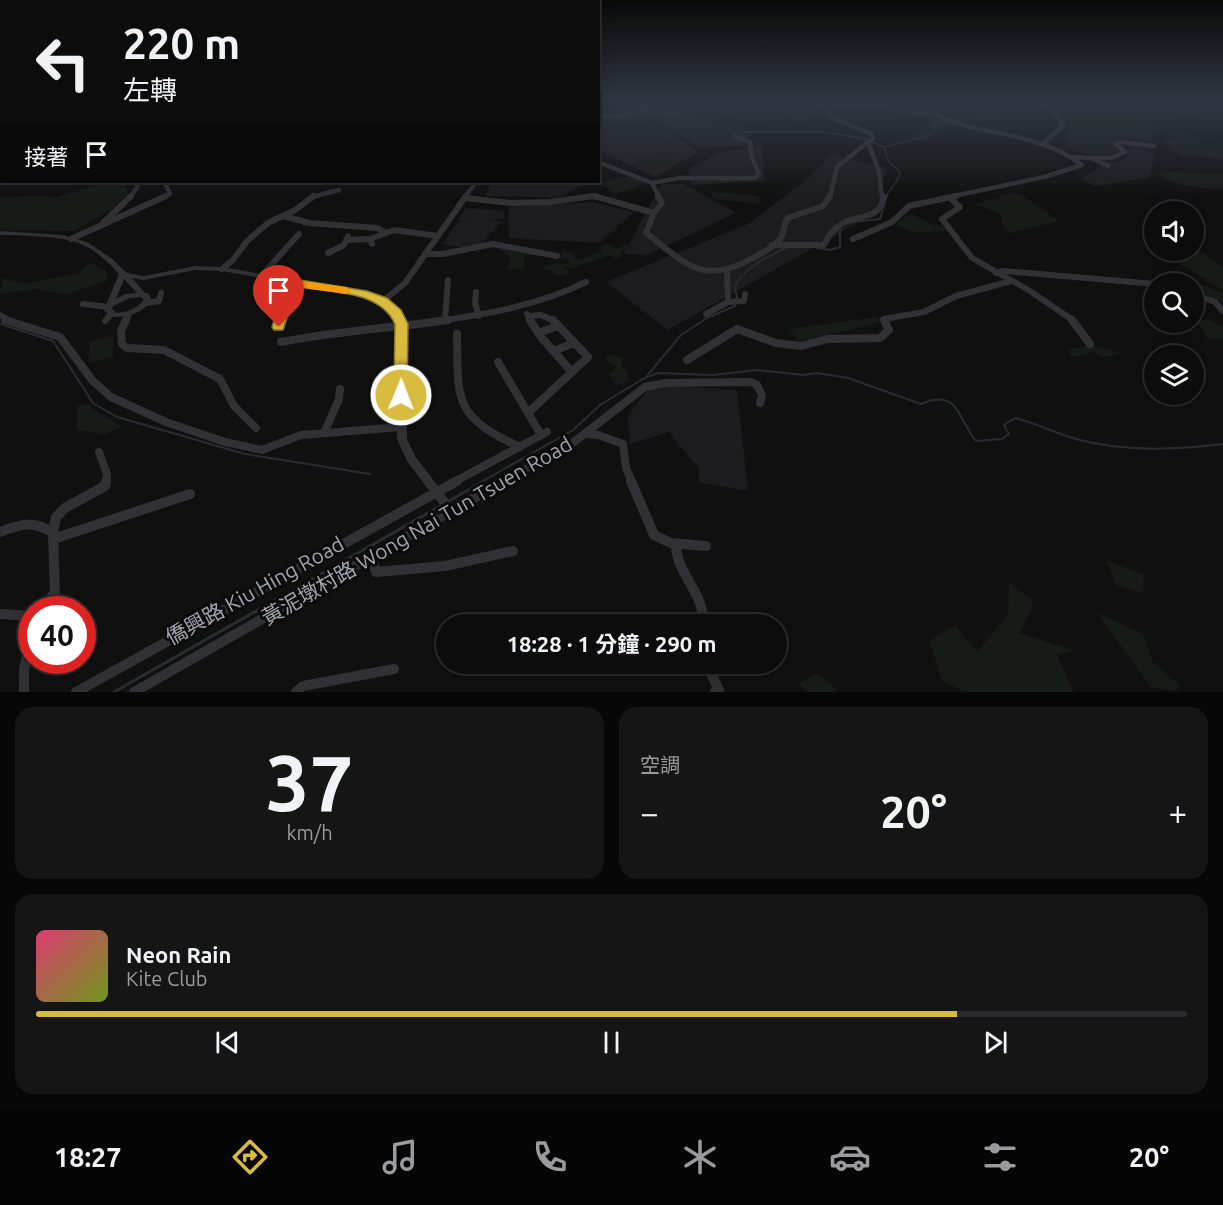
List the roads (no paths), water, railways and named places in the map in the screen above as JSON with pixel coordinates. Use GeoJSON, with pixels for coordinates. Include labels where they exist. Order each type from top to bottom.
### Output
{"type":"FeatureCollection","features":[{"type":"Feature","properties":{"kind":"street"},"geometry":{"type":"LineString","coordinates":[[652,183],[662,203],[654,213],[646,233],[695,270],[717,274],[727,272],[780,240],[785,222],[789,218],[817,210],[826,203],[834,189],[834,174],[837,166],[869,145],[873,138],[871,134]]}},
{"type":"Feature","properties":{"kind":"street"},"geometry":{"type":"LineString","coordinates":[[853,239],[892,222],[909,206],[951,199],[1044,177],[1082,165],[1073,157],[1047,144],[1004,134]]}},
{"type":"Feature","properties":{"kind":"street"},"geometry":{"type":"LineString","coordinates":[[1047,144],[1044,142],[1053,134]]}},
{"type":"Feature","properties":{"kind":"street"},"geometry":{"type":"LineString","coordinates":[[600,163],[652,183],[680,178],[755,178],[759,174],[751,155],[750,141],[734,136]]}},
{"type":"Feature","properties":{"kind":"street"},"geometry":{"type":"LineString","coordinates":[[1073,157],[1121,156],[1125,152],[1115,144],[1120,142],[1154,146]]}},
{"type":"Feature","properties":{"kind":"street"},"geometry":{"type":"LineString","coordinates":[[772,245],[824,245],[830,231],[839,225],[849,219],[870,217],[877,212],[884,187],[869,145]]}},
{"type":"Feature","properties":{"kind":"street"},"geometry":{"type":"LineString","coordinates":[[1091,158],[1108,166]]}},
{"type":"Feature","properties":{"kind":"street"},"geometry":{"type":"LineString","coordinates":[[103,223],[115,207],[135,193],[138,186],[135,183]]}},
{"type":"Feature","properties":{"kind":"street"},"geometry":{"type":"LineString","coordinates":[[383,300],[399,290],[475,183]]}},
{"type":"Feature","properties":{"kind":"street"},"geometry":{"type":"LineString","coordinates":[[71,238],[170,194],[166,185]]}},
{"type":"Feature","properties":{"kind":"street"},"geometry":{"type":"LineString","coordinates":[[222,269],[258,231],[316,194],[339,190]]}},
{"type":"Feature","properties":{"kind":"street"},"geometry":{"type":"LineString","coordinates":[[465,198],[512,203],[550,202],[594,196],[654,213]]}},
{"type":"Feature","properties":{"kind":"street"},"geometry":{"type":"LineString","coordinates":[[951,199],[960,207],[942,219],[972,258],[1074,321],[1090,344]]}},
{"type":"Feature","properties":{"kind":"street"},"geometry":{"type":"LineString","coordinates":[[284,216],[309,223],[383,231],[397,229],[404,233],[438,236]]}},
{"type":"Feature","properties":{"kind":"street"},"geometry":{"type":"LineString","coordinates":[[328,253],[341,247],[348,238],[371,241],[383,231]]}},
{"type":"Feature","properties":{"kind":"street"},"geometry":{"type":"LineString","coordinates":[[0,233],[71,238],[102,254],[145,297]]}},
{"type":"Feature","properties":{"kind":"street"},"geometry":{"type":"LineString","coordinates":[[261,276],[266,265],[283,253],[299,234]]}},
{"type":"Feature","properties":{"kind":"street"},"geometry":{"type":"LineString","coordinates":[[425,254],[443,254],[493,244],[557,256]]}},
{"type":"Feature","properties":{"kind":"street"},"geometry":{"type":"LineString","coordinates":[[122,275],[140,278],[195,268],[222,269],[363,294],[383,300],[396,312],[402,326],[401,427],[405,449],[450,510]]}},
{"type":"Feature","properties":{"kind":"street"},"geometry":{"type":"LineString","coordinates":[[996,273],[1003,271],[1144,283]]}},
{"type":"Feature","properties":{"kind":"street"},"geometry":{"type":"LineString","coordinates":[[727,272],[734,303]]}},
{"type":"Feature","properties":{"kind":"street"},"geometry":{"type":"LineString","coordinates":[[167,274],[150,282],[145,297],[129,314],[121,331],[122,344],[128,348],[164,350],[220,379],[234,406],[256,428]]}},
{"type":"Feature","properties":{"kind":"street"},"geometry":{"type":"LineString","coordinates":[[105,321],[122,275]]}},
{"type":"Feature","properties":{"kind":"street"},"geometry":{"type":"LineString","coordinates":[[445,319],[448,280]]}},
{"type":"Feature","properties":{"kind":"street"},"geometry":{"type":"LineString","coordinates":[[687,360],[737,329],[776,343],[801,346],[828,339],[880,338],[889,330],[884,319],[924,312],[956,296],[1011,281]]}},
{"type":"Feature","properties":{"kind":"street"},"geometry":{"type":"LineString","coordinates":[[281,342],[324,333],[479,316],[523,307],[570,291],[586,282]]}},
{"type":"Feature","properties":{"kind":"street"},"geometry":{"type":"LineString","coordinates":[[279,327],[284,306],[300,283]]}},
{"type":"Feature","properties":{"kind":"street"},"geometry":{"type":"LineString","coordinates":[[476,292],[475,305],[479,316]]}},
{"type":"Feature","properties":{"kind":"street"},"geometry":{"type":"LineString","coordinates":[[110,308],[128,296],[159,301],[161,293]]}},
{"type":"Feature","properties":{"kind":"street"},"geometry":{"type":"LineString","coordinates":[[706,314],[744,301],[745,294]]}},
{"type":"Feature","properties":{"kind":"street"},"geometry":{"type":"LineString","coordinates":[[1204,298],[1215,302],[1223,311]]}},
{"type":"Feature","properties":{"kind":"street"},"geometry":{"type":"LineString","coordinates":[[83,304],[110,308],[129,314]]}},
{"type":"Feature","properties":{"kind":"street"},"geometry":{"type":"LineString","coordinates":[[523,307],[538,333],[571,371]]}},
{"type":"Feature","properties":{"kind":"street"},"geometry":{"type":"LineString","coordinates":[[0,315],[3,319],[60,337],[92,380],[111,397],[166,423],[225,442],[262,450],[278,446],[301,435],[401,427]]}},
{"type":"Feature","properties":{"kind":"street"},"geometry":{"type":"LineString","coordinates":[[498,362],[514,392],[530,411],[571,371],[588,358],[547,317],[528,316]]}},
{"type":"Feature","properties":{"kind":"street"},"geometry":{"type":"LineString","coordinates":[[538,333],[558,326]]}},
{"type":"Feature","properties":{"kind":"street"},"geometry":{"type":"LineString","coordinates":[[457,334],[460,391],[464,406],[473,417],[500,438],[520,447]]}},
{"type":"Feature","properties":{"kind":"street"},"geometry":{"type":"LineString","coordinates":[[553,351],[574,343]]}},
{"type":"Feature","properties":{"kind":"street","name":"黃泥墩村路 Wong Nai Tun Tsuen Road"},"geometry":{"type":"LineString","coordinates":[[134,692],[586,434],[630,396],[645,387],[665,383],[736,384],[750,382],[757,385],[762,395],[760,403]]}},
{"type":"Feature","properties":{"kind":"street"},"geometry":{"type":"LineString","coordinates":[[324,433],[339,399],[340,389]]}},
{"type":"Feature","properties":{"kind":"street","name":"僑興路 Kiu Hing Road"},"geometry":{"type":"LineString","coordinates":[[76,692],[544,434],[530,411]]}},
{"type":"Feature","properties":{"kind":"street"},"geometry":{"type":"LineString","coordinates":[[586,434],[598,435],[623,444],[626,468],[648,516],[652,532],[657,538],[676,544],[706,546]]}},
{"type":"Feature","properties":{"kind":"street"},"geometry":{"type":"LineString","coordinates":[[52,596],[55,592],[53,536],[56,517],[64,508],[105,486],[107,474],[99,452]]}},
{"type":"Feature","properties":{"kind":"street"},"geometry":{"type":"LineString","coordinates":[[53,536],[190,494]]}},
{"type":"Feature","properties":{"kind":"street"},"geometry":{"type":"LineString","coordinates":[[0,531],[30,521],[36,522],[53,536]]}},
{"type":"Feature","properties":{"kind":"street"},"geometry":{"type":"LineString","coordinates":[[676,544],[677,565],[703,603],[706,614]]}},
{"type":"Feature","properties":{"kind":"street"},"geometry":{"type":"LineString","coordinates":[[371,555],[376,572],[393,572],[468,563],[513,551]]}},
{"type":"Feature","properties":{"kind":"street"},"geometry":{"type":"LineString","coordinates":[[0,614],[18,615]]}},
{"type":"Feature","properties":{"kind":"street"},"geometry":{"type":"LineString","coordinates":[[296,692],[303,686],[394,669]]}},
{"type":"Feature","properties":{"kind":"street"},"geometry":{"type":"LineString","coordinates":[[24,674],[24,692]]}},
{"type":"Feature","properties":{"kind":"street"},"geometry":{"type":"LineString","coordinates":[[711,674],[719,690],[715,692]]}},
{"type":"Feature","properties":{"kind":"waterway"},"geometry":{"type":"LineString","coordinates":[[837,134],[865,139],[884,147]]}},
{"type":"Feature","properties":{"kind":"waterway"},"geometry":{"type":"LineString","coordinates":[[884,147],[931,134]]}},
{"type":"Feature","properties":{"kind":"waterway"},"geometry":{"type":"LineString","coordinates":[[884,147],[889,162],[900,172],[886,197]]}},
{"type":"Feature","properties":{"kind":"waterway"},"geometry":{"type":"LineString","coordinates":[[852,222],[880,219],[887,196]]}},
{"type":"Feature","properties":{"kind":"waterway"},"geometry":{"type":"LineString","coordinates":[[817,248],[830,250],[840,247],[840,226]]}},
{"type":"Feature","properties":{"kind":"waterway"},"geometry":{"type":"LineString","coordinates":[[481,482],[573,430],[600,405],[646,377],[681,335],[707,318],[735,306],[737,296],[734,287],[745,273],[758,263],[788,247]]}},
{"type":"Feature","properties":{"kind":"waterway"},"geometry":{"type":"LineString","coordinates":[[0,324],[53,341],[93,403],[117,417],[245,454],[370,474]]}},
{"type":"Feature","properties":{"kind":"waterway"},"geometry":{"type":"LineString","coordinates":[[647,377],[658,373],[712,375],[757,370],[803,375],[817,373],[848,378],[921,404],[933,400],[950,403],[956,408],[976,441],[1002,439],[1009,434],[1004,425],[1015,418],[1076,439],[1112,446],[1187,448],[1223,444]]}},
{"type":"Feature","properties":{"kind":"waterway"},"geometry":{"type":"LineString","coordinates":[[447,502],[484,481]]}},
{"type":"Feature","properties":{"kind":"waterway"},"geometry":{"type":"LineString","coordinates":[[114,692],[442,505]]}}]}
